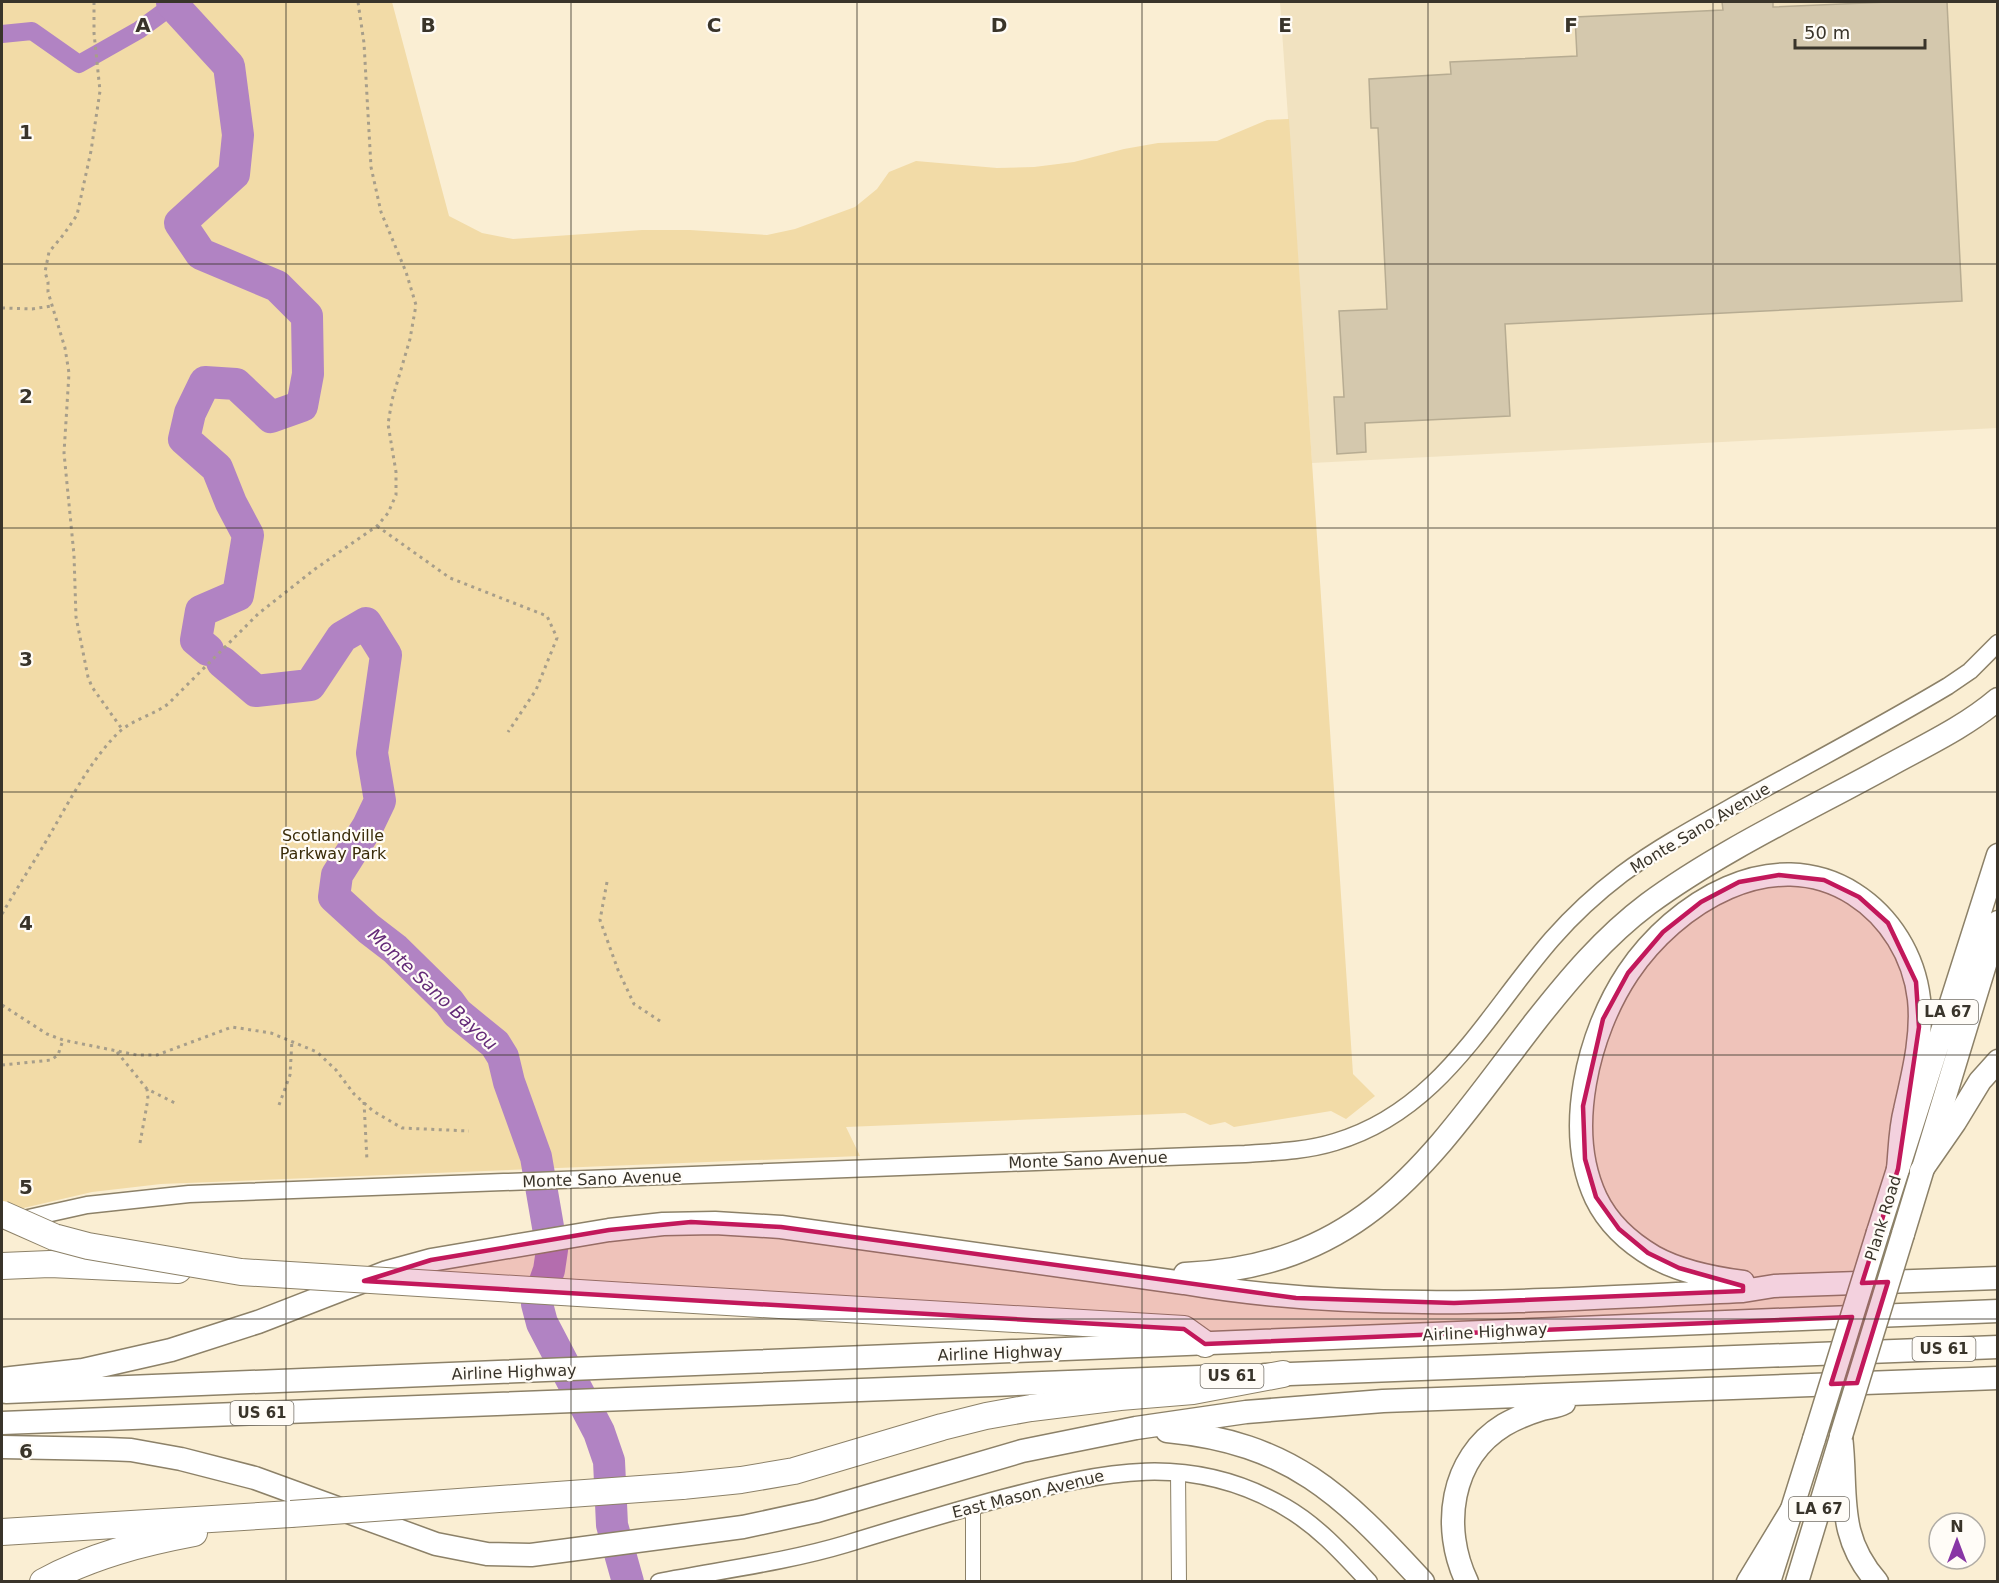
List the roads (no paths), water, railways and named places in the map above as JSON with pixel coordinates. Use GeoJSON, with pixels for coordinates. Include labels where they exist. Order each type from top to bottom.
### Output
{"type":"FeatureCollection","features":[{"type":"Feature","properties":{"kind":"highway"},"geometry":{"type":"LineString","coordinates":[[2,1214],[54,1237],[88,1246],[241,1272]]}},
{"type":"Feature","properties":{"kind":"highway"},"geometry":{"type":"LineString","coordinates":[[2,1266],[70,1265],[241,1272],[1184,1329],[1205,1344]]}},
{"type":"Feature","properties":{"kind":"highway"},"geometry":{"type":"LineString","coordinates":[[2,1532],[291,1514],[741,1480],[794,1471],[986,1416],[1120,1397],[1193,1391],[1283,1374]]}},
{"type":"Feature","properties":{"kind":"highway"},"geometry":{"type":"LineString","coordinates":[[43,1581],[88,1560],[145,1542],[291,1514]]}},
{"type":"Feature","properties":{"kind":"main road"},"geometry":{"type":"LineString","coordinates":[[1160,1280],[1181,1274],[1227,1272],[1277,1260],[1324,1241],[1362,1218],[1394,1193],[1431,1156],[1569,978],[1632,917],[1703,868],[1952,732],[1998,699]]}},
{"type":"Feature","properties":{"kind":"main road","name":"Plank Road"},"geometry":{"type":"LineString","coordinates":[[1770,1581],[1998,855]]}},
{"type":"Feature","properties":{"kind":"main road"},"geometry":{"type":"LineString","coordinates":[[1774,1287],[1703,1275],[1656,1258],[1629,1239],[1611,1220],[1596,1197],[1589,1177],[1583,1146],[1583,1106],[1592,1050],[1603,1019],[1618,989],[1638,959],[1676,919],[1713,894],[1739,882],[1767,875],[1808,876],[1837,884],[1859,897],[1880,914],[1907,956],[1916,982],[1920,1011],[1915,1065],[1904,1113],[1898,1168]]}},
{"type":"Feature","properties":{"kind":"main road","name":"Plank Road"},"geometry":{"type":"LineString","coordinates":[[1797,1581],[1998,922]]}},
{"type":"Feature","properties":{"kind":"main road"},"geometry":{"type":"LineString","coordinates":[[1921,1171],[1980,1081],[1998,1061]]}},
{"type":"Feature","properties":{"kind":"main road"},"geometry":{"type":"LineString","coordinates":[[2,1379],[83,1370],[171,1350],[248,1326],[387,1272],[431,1260],[609,1230],[691,1222],[782,1227],[1240,1293],[1296,1298],[1416,1303],[1709,1293],[1774,1287],[1998,1278]]}},
{"type":"Feature","properties":{"kind":"main road","name":"Airline Highway"},"geometry":{"type":"LineString","coordinates":[[2,1392],[1998,1311]]}},
{"type":"Feature","properties":{"kind":"main road","name":"Airline Highway"},"geometry":{"type":"LineString","coordinates":[[2,1423],[1998,1347]]}},
{"type":"Feature","properties":{"kind":"main road"},"geometry":{"type":"LineString","coordinates":[[2,1447],[107,1449],[157,1454],[232,1471],[411,1536],[454,1549],[506,1556],[564,1552],[743,1527],[817,1511],[1012,1454],[1136,1428],[1246,1412],[1314,1405],[1998,1378]]}},
{"type":"Feature","properties":{"kind":"main road"},"geometry":{"type":"LineString","coordinates":[[1467,1581],[1457,1556],[1452,1527],[1455,1496],[1465,1469],[1482,1443],[1492,1433],[1524,1415],[1562,1405],[1574,1394]]}},
{"type":"Feature","properties":{"kind":"main road"},"geometry":{"type":"LineString","coordinates":[[1136,1428],[1232,1442],[1269,1454],[1295,1467],[1328,1488],[1349,1505],[1423,1581]]}},
{"type":"Feature","properties":{"kind":"main road"},"geometry":{"type":"LineString","coordinates":[[1841,1436],[1845,1464],[1844,1507],[1847,1525],[1856,1552],[1877,1581]]}},
{"type":"Feature","properties":{"kind":"main road"},"geometry":{"type":"LineString","coordinates":[[1748,1581],[1791,1511]]}},
{"type":"Feature","properties":{"kind":"street","name":"Monte Sano Avenue"},"geometry":{"type":"LineString","coordinates":[[2,1225],[78,1207],[152,1198],[339,1188],[1245,1154],[1308,1148],[1350,1137],[1398,1114],[1430,1088],[1451,1066],[1553,938],[1592,899],[1620,876],[1684,834],[1948,686],[1970,671],[1998,643]]}},
{"type":"Feature","properties":{"kind":"street","name":"East Mason Avenue"},"geometry":{"type":"LineString","coordinates":[[659,1581],[830,1548],[1035,1490],[1102,1475],[1135,1471],[1178,1472],[1204,1476],[1228,1482],[1269,1498],[1286,1507],[1330,1540],[1369,1581]]}},
{"type":"Feature","properties":{"kind":"street"},"geometry":{"type":"LineString","coordinates":[[1178,1472],[1179,1581]]}},
{"type":"Feature","properties":{"kind":"street"},"geometry":{"type":"LineString","coordinates":[[973,1507],[973,1581]]}},
{"type":"Feature","properties":{"kind":"waterway","name":"Monte Sano Bayou"},"geometry":{"type":"LineString","coordinates":[[172,2],[229,66],[238,135],[234,174],[180,223],[201,254],[277,286],[307,316],[308,374],[302,406],[271,417],[236,384],[205,382],[190,413],[184,439],[217,468],[231,503],[248,535],[238,595],[201,611],[196,640],[208,650]]}},
{"type":"Feature","properties":{"kind":"waterway"},"geometry":{"type":"LineString","coordinates":[[2,34],[32,31],[79,64],[139,30],[173,5]]}},
{"type":"Feature","properties":{"kind":"waterway","name":"Monte Sano Bayou"},"geometry":{"type":"LineString","coordinates":[[222,662],[256,691],[310,685],[342,637],[366,623],[386,655],[372,753],[380,801],[368,826],[337,875],[334,897],[395,949],[449,1002],[457,1013],[495,1044],[503,1057],[509,1082],[536,1157],[552,1250],[549,1270],[537,1304],[542,1323],[599,1432],[609,1461],[612,1525],[628,1582]]}},
{"type":"Feature","properties":{"kind":"park label","name":"Scotlandville Parkway Park"},"geometry":{"type":"Point","coordinates":[333,844]}}]}
